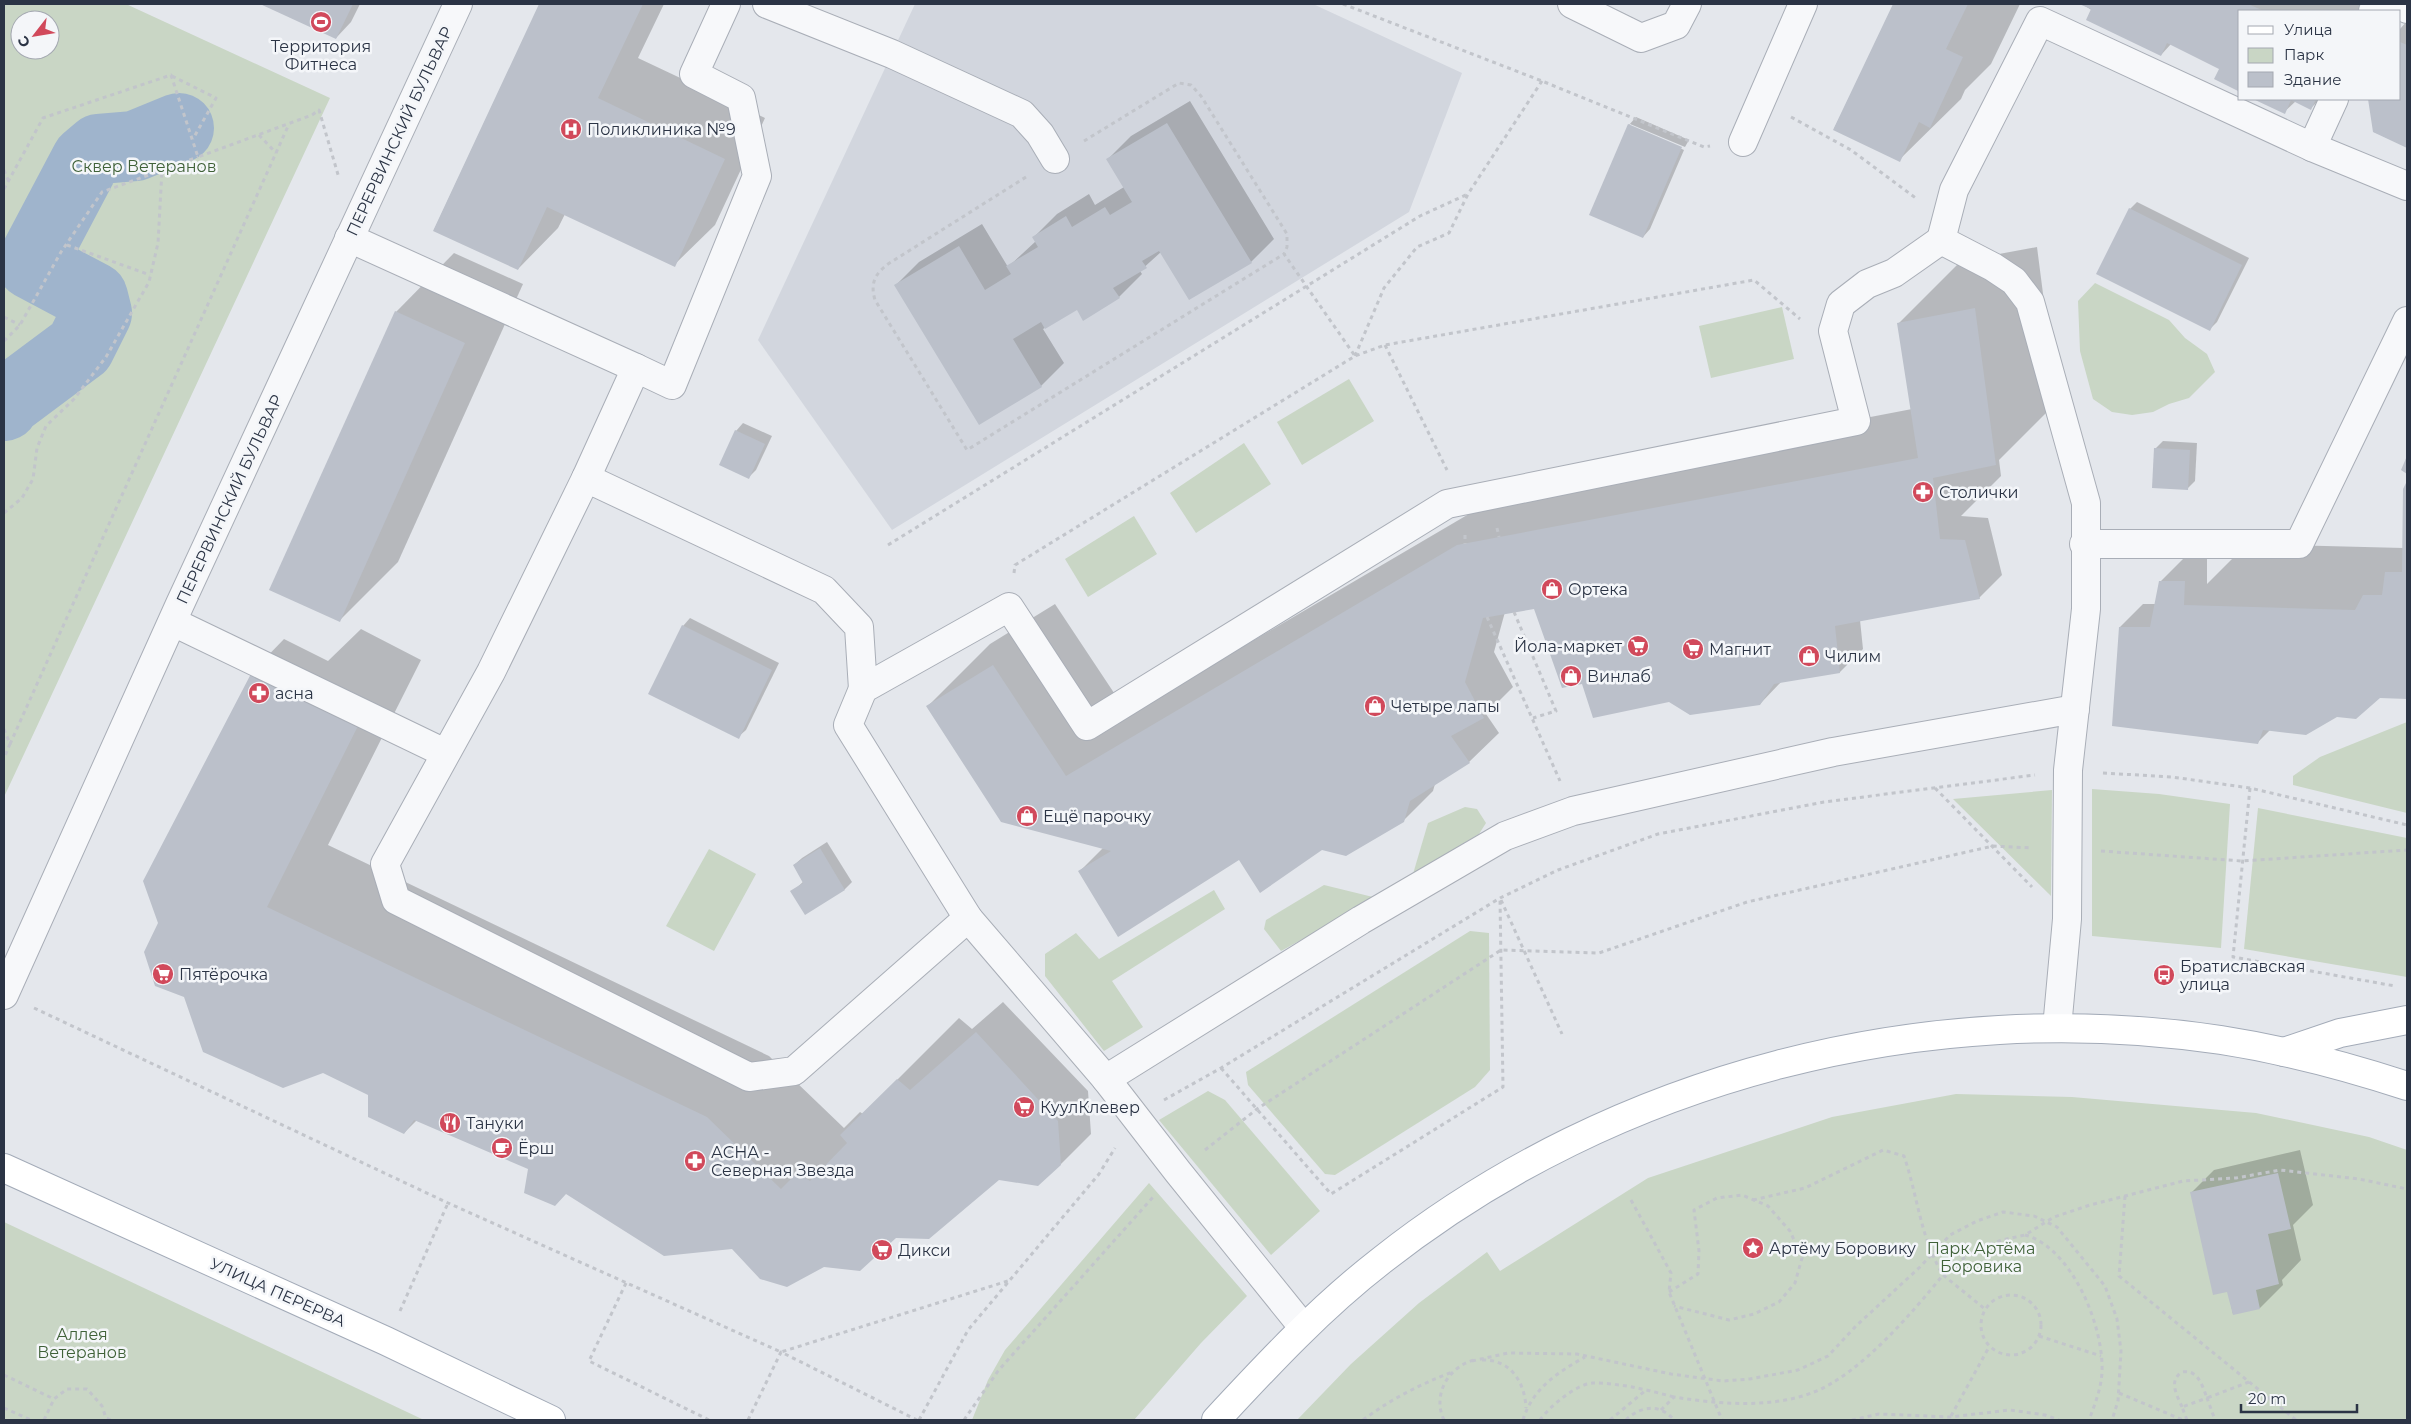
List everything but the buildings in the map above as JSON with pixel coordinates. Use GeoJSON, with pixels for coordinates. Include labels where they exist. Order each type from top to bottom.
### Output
{"type":"FeatureCollection","features":[{"type":"Feature","properties":{"kind":"main road"},"geometry":{"type":"LineString","coordinates":[[2284,1052],[2340,1033],[2407,1020]]}},
{"type":"Feature","properties":{"kind":"main road"},"geometry":{"type":"LineString","coordinates":[[1216,1420],[1303,1327],[1382,1259],[1467,1200],[1557,1148],[1652,1106],[1750,1072],[1851,1048],[1954,1033],[2058,1028],[2157,1033],[2221,1040],[2284,1052],[2358,1070],[2407,1086]]}},
{"type":"Feature","properties":{"kind":"main road","name":"УЛИЦА ПЕРЕРВА"},"geometry":{"type":"LineString","coordinates":[[4,1168],[386,1341],[551,1420]]}},
{"type":"Feature","properties":{"kind":"street","name":"ПЕРЕРВИНСКИЙ БУЛЬВАР"},"geometry":{"type":"LineString","coordinates":[[4,995],[173,622],[458,4]]}},
{"type":"Feature","properties":{"kind":"street"},"geometry":{"type":"LineString","coordinates":[[352,233],[672,385],[757,176],[740,98],[694,74],[726,4]]}},
{"type":"Feature","properties":{"kind":"street"},"geometry":{"type":"LineString","coordinates":[[767,4],[892,54],[1022,114],[1040,134],[1055,159]]}},
{"type":"Feature","properties":{"kind":"street"},"geometry":{"type":"LineString","coordinates":[[1572,4],[1641,38],[1676,26],[1686,4]]}},
{"type":"Feature","properties":{"kind":"street"},"geometry":{"type":"LineString","coordinates":[[1743,142],[1803,4]]}},
{"type":"Feature","properties":{"kind":"street"},"geometry":{"type":"LineString","coordinates":[[2398,4],[2407,9]]}},
{"type":"Feature","properties":{"kind":"street"},"geometry":{"type":"LineString","coordinates":[[863,689],[1008,607],[1087,726],[1447,504],[1856,422],[1833,331],[1841,304],[1867,284],[1894,273],[1945,231],[1954,190],[2040,21],[2312,148],[2407,186]]}},
{"type":"Feature","properties":{"kind":"street"},"geometry":{"type":"LineString","coordinates":[[2312,148],[2334,100]]}},
{"type":"Feature","properties":{"kind":"street"},"geometry":{"type":"LineString","coordinates":[[1945,231],[2014,281],[2030,302],[2086,504],[2084,544],[2086,609],[2068,770],[2067,919],[2058,1028]]}},
{"type":"Feature","properties":{"kind":"street"},"geometry":{"type":"LineString","coordinates":[[2084,544],[2299,544],[2407,321]]}},
{"type":"Feature","properties":{"kind":"street"},"geometry":{"type":"LineString","coordinates":[[636,368],[586,478],[491,672],[385,864],[396,900],[749,1077],[794,1071],[968,918]]}},
{"type":"Feature","properties":{"kind":"street"},"geometry":{"type":"LineString","coordinates":[[586,478],[824,590],[860,627],[863,689],[848,725],[968,918],[1106,1079],[1303,1327]]}},
{"type":"Feature","properties":{"kind":"street"},"geometry":{"type":"LineString","coordinates":[[173,622],[445,753]]}},
{"type":"Feature","properties":{"kind":"street"},"geometry":{"type":"LineString","coordinates":[[1106,1079],[1360,920],[1506,836],[1574,811],[1833,752],[2075,709]]}},
{"type":"Feature","properties":{"kind":"path"},"geometry":{"type":"LineString","coordinates":[[1343,4],[1542,81],[1704,147],[1743,142]]}},
{"type":"Feature","properties":{"kind":"path"},"geometry":{"type":"LineString","coordinates":[[171,75],[198,157]]}},
{"type":"Feature","properties":{"kind":"path"},"geometry":{"type":"LineString","coordinates":[[4,189],[43,118],[171,75],[216,98],[192,140]]}},
{"type":"Feature","properties":{"kind":"path"},"geometry":{"type":"LineString","coordinates":[[1355,356],[1384,288],[1417,247],[1449,233],[1468,194],[1542,81]]}},
{"type":"Feature","properties":{"kind":"path"},"geometry":{"type":"LineString","coordinates":[[1178,83],[1191,85],[1201,96],[1287,234],[1287,247],[1284,254],[967,450],[875,300],[872,289],[876,273],[1178,83]]}},
{"type":"Feature","properties":{"kind":"path"},"geometry":{"type":"LineString","coordinates":[[1762,101],[1850,150],[1945,231]]}},
{"type":"Feature","properties":{"kind":"path"},"geometry":{"type":"LineString","coordinates":[[4,341],[20,325],[61,252],[102,192],[259,135],[319,110],[352,233]]}},
{"type":"Feature","properties":{"kind":"path"},"geometry":{"type":"LineString","coordinates":[[4,758],[288,124]]}},
{"type":"Feature","properties":{"kind":"path"},"geometry":{"type":"LineString","coordinates":[[259,135],[276,153]]}},
{"type":"Feature","properties":{"kind":"path"},"geometry":{"type":"LineString","coordinates":[[4,170],[8,180]]}},
{"type":"Feature","properties":{"kind":"path"},"geometry":{"type":"LineString","coordinates":[[4,513],[22,498],[32,479],[37,448],[46,426],[74,399],[106,357],[149,282],[158,243],[162,170]]}},
{"type":"Feature","properties":{"kind":"path"},"geometry":{"type":"LineString","coordinates":[[888,545],[1420,216],[1468,194]]}},
{"type":"Feature","properties":{"kind":"path"},"geometry":{"type":"LineString","coordinates":[[67,245],[150,274]]}},
{"type":"Feature","properties":{"kind":"path"},"geometry":{"type":"LineString","coordinates":[[1284,254],[1308,285],[1355,356]]}},
{"type":"Feature","properties":{"kind":"path"},"geometry":{"type":"LineString","coordinates":[[1008,607],[1015,565],[1355,356],[1385,345],[1754,280],[1815,332],[1833,331]]}},
{"type":"Feature","properties":{"kind":"path"},"geometry":{"type":"LineString","coordinates":[[4,317],[20,325]]}},
{"type":"Feature","properties":{"kind":"path"},"geometry":{"type":"LineString","coordinates":[[1385,345],[1463,502],[1465,544]]}},
{"type":"Feature","properties":{"kind":"path"},"geometry":{"type":"LineString","coordinates":[[1514,612],[1556,711],[1533,718]]}},
{"type":"Feature","properties":{"kind":"path"},"geometry":{"type":"LineString","coordinates":[[1487,617],[1574,811]]}},
{"type":"Feature","properties":{"kind":"path"},"geometry":{"type":"LineString","coordinates":[[4,729],[10,744]]}},
{"type":"Feature","properties":{"kind":"path"},"geometry":{"type":"LineString","coordinates":[[4,995],[448,1203],[781,1352],[918,1420],[968,1330],[1012,1280],[1099,1174],[1134,1116],[1221,1068],[1500,898],[1558,870],[1658,834],[1824,802],[2068,770],[2172,777],[2250,788],[2407,825]]}},
{"type":"Feature","properties":{"kind":"path"},"geometry":{"type":"LineString","coordinates":[[1935,788],[2049,904],[2067,919]]}},
{"type":"Feature","properties":{"kind":"path"},"geometry":{"type":"LineString","coordinates":[[2250,788],[2233,957],[2398,986]]}},
{"type":"Feature","properties":{"kind":"path"},"geometry":{"type":"LineString","coordinates":[[964,1420],[998,1371],[1162,1186],[1257,1109],[1501,950],[1599,953],[1747,902],[1993,846],[2068,848],[2242,861],[2407,850]]}},
{"type":"Feature","properties":{"kind":"path"},"geometry":{"type":"LineString","coordinates":[[1221,1068],[1331,1194],[1502,1087],[1500,898]]}},
{"type":"Feature","properties":{"kind":"path"},"geometry":{"type":"LineString","coordinates":[[1500,898],[1522,951],[1562,1034]]}},
{"type":"Feature","properties":{"kind":"path"},"geometry":{"type":"LineString","coordinates":[[1753,1200],[1805,1188],[1883,1150],[1904,1156],[1931,1254],[1943,1275],[1986,1309]]}},
{"type":"Feature","properties":{"kind":"path"},"geometry":{"type":"LineString","coordinates":[[1540,1420],[1548,1409],[1570,1393],[1591,1383],[1715,1402],[1767,1402],[1814,1393],[1841,1379],[1880,1344],[1943,1275],[1974,1250],[2002,1240],[2025,1235],[2047,1222],[2090,1205],[2183,1181],[2236,1178],[2280,1170],[2350,1178],[2407,1189]]}},
{"type":"Feature","properties":{"kind":"path"},"geometry":{"type":"LineString","coordinates":[[1668,1292],[1698,1274],[1699,1251],[1694,1210],[1717,1198],[1742,1195],[1768,1206],[1790,1231],[1802,1258],[1795,1283],[1779,1302],[1754,1314],[1729,1320],[1674,1306]]}},
{"type":"Feature","properties":{"kind":"path"},"geometry":{"type":"LineString","coordinates":[[2125,1196],[2119,1276],[2296,1420]]}},
{"type":"Feature","properties":{"kind":"path"},"geometry":{"type":"LineString","coordinates":[[1631,1200],[1671,1273],[1668,1292],[1722,1420]]}},
{"type":"Feature","properties":{"kind":"path"},"geometry":{"type":"LineString","coordinates":[[386,1341],[448,1203]]}},
{"type":"Feature","properties":{"kind":"path"},"geometry":{"type":"LineString","coordinates":[[1363,1420],[1387,1402],[1421,1384],[1454,1371],[1472,1361],[1508,1353],[1586,1356],[1722,1381],[1750,1379],[1798,1370],[1828,1356],[1950,1234],[1977,1221],[2003,1212],[2034,1216],[2058,1227],[2104,1286],[2118,1319],[2121,1351],[2119,1393],[2112,1420]]}},
{"type":"Feature","properties":{"kind":"path"},"geometry":{"type":"LineString","coordinates":[[2025,1235],[2036,1238],[2056,1252],[2072,1275],[2094,1318],[2101,1356],[2099,1392],[2089,1420]]}},
{"type":"Feature","properties":{"kind":"path"},"geometry":{"type":"LineString","coordinates":[[748,1420],[781,1352],[1012,1280]]}},
{"type":"Feature","properties":{"kind":"path"},"geometry":{"type":"LineString","coordinates":[[626,1283],[589,1361],[709,1420]]}},
{"type":"Feature","properties":{"kind":"path"},"geometry":{"type":"LineString","coordinates":[[2001,1296],[2021,1296],[2036,1308],[2040,1317],[2039,1336],[2027,1351],[2018,1354],[2007,1355],[1989,1346],[1981,1329],[1982,1318],[1986,1309],[2001,1296]]}},
{"type":"Feature","properties":{"kind":"path"},"geometry":{"type":"LineString","coordinates":[[2039,1336],[2101,1356]]}},
{"type":"Feature","properties":{"kind":"path"},"geometry":{"type":"LineString","coordinates":[[1950,1416],[1989,1346]]}},
{"type":"Feature","properties":{"kind":"path"},"geometry":{"type":"LineString","coordinates":[[1526,1408],[1532,1397],[1558,1373],[1586,1356]]}},
{"type":"Feature","properties":{"kind":"path"},"geometry":{"type":"LineString","coordinates":[[1472,1361],[1485,1359],[1499,1362],[1511,1369],[1520,1380],[1526,1393],[1526,1408],[1523,1420]]}},
{"type":"Feature","properties":{"kind":"path"},"geometry":{"type":"LineString","coordinates":[[1444,1420],[1440,1401],[1441,1394],[1449,1376],[1454,1371]]}},
{"type":"Feature","properties":{"kind":"path"},"geometry":{"type":"LineString","coordinates":[[2185,1420],[2174,1385],[2176,1377],[2182,1372],[2190,1372],[2197,1376],[2215,1420]]}},
{"type":"Feature","properties":{"kind":"path"},"geometry":{"type":"LineString","coordinates":[[4,1375],[54,1399]]}},
{"type":"Feature","properties":{"kind":"path"},"geometry":{"type":"LineString","coordinates":[[2182,1407],[2249,1382]]}},
{"type":"Feature","properties":{"kind":"path"},"geometry":{"type":"LineString","coordinates":[[44,1420],[54,1399],[68,1389],[87,1389],[102,1406],[106,1419],[111,1420]]}},
{"type":"Feature","properties":{"kind":"path"},"geometry":{"type":"LineString","coordinates":[[1610,1420],[1646,1390]]}},
{"type":"Feature","properties":{"kind":"path"},"geometry":{"type":"LineString","coordinates":[[2119,1393],[2185,1420]]}},
{"type":"Feature","properties":{"kind":"path"},"geometry":{"type":"LineString","coordinates":[[1661,1410],[1674,1397]]}},
{"type":"Feature","properties":{"kind":"path"},"geometry":{"type":"LineString","coordinates":[[4,1408],[31,1420]]}},
{"type":"Feature","properties":{"kind":"path"},"geometry":{"type":"LineString","coordinates":[[1626,1420],[1641,1409],[1651,1408],[1661,1410],[1674,1420]]}},
{"type":"Feature","properties":{"kind":"path"},"geometry":{"type":"LineString","coordinates":[[1852,1420],[1879,1414],[1950,1416],[2010,1410],[2045,1415],[2059,1420]]}},
{"type":"Feature","properties":{"kind":"shaded area"},"geometry":{"type":"Polygon","coordinates":[[[915,4],[1313,4],[1462,73],[1409,212],[892,530],[758,340],[915,4]]]}},
{"type":"Feature","properties":{"kind":"green space","name":"Сквер Ветеранов"},"geometry":{"type":"Polygon","coordinates":[[[4,4],[126,4],[330,98],[4,797],[4,4]]]}},
{"type":"Feature","properties":{"kind":"green space"},"geometry":{"type":"Polygon","coordinates":[[[2095,283],[2169,320],[2185,338],[2207,354],[2215,372],[2189,398],[2169,404],[2153,412],[2132,415],[2112,412],[2093,399],[2080,351],[2078,301],[2095,283]]]}},
{"type":"Feature","properties":{"kind":"green space"},"geometry":{"type":"Polygon","coordinates":[[[1782,307],[1794,359],[1711,378],[1699,326],[1782,307]]]}},
{"type":"Feature","properties":{"kind":"green space"},"geometry":{"type":"Polygon","coordinates":[[[1349,379],[1374,421],[1302,465],[1277,422],[1349,379]]]}},
{"type":"Feature","properties":{"kind":"green space"},"geometry":{"type":"Polygon","coordinates":[[[1244,443],[1271,484],[1196,533],[1170,493],[1244,443]]]}},
{"type":"Feature","properties":{"kind":"green space"},"geometry":{"type":"Polygon","coordinates":[[[1134,516],[1157,554],[1088,597],[1065,559],[1134,516]]]}},
{"type":"Feature","properties":{"kind":"green space"},"geometry":{"type":"Polygon","coordinates":[[[2407,722],[2407,813],[2293,785],[2293,776],[2320,757],[2407,722]]]}},
{"type":"Feature","properties":{"kind":"green space"},"geometry":{"type":"Polygon","coordinates":[[[2092,789],[2159,794],[2230,804],[2221,948],[2092,936],[2092,789]]]}},
{"type":"Feature","properties":{"kind":"green space"},"geometry":{"type":"Polygon","coordinates":[[[2052,790],[2051,896],[1953,799],[2052,790]]]}},
{"type":"Feature","properties":{"kind":"green space"},"geometry":{"type":"Polygon","coordinates":[[[1465,807],[1477,809],[1486,823],[1479,834],[1413,874],[1428,823],[1465,807]]]}},
{"type":"Feature","properties":{"kind":"green space"},"geometry":{"type":"Polygon","coordinates":[[[2258,808],[2407,838],[2407,977],[2244,949],[2258,808]]]}},
{"type":"Feature","properties":{"kind":"green space"},"geometry":{"type":"Polygon","coordinates":[[[709,849],[756,874],[714,951],[666,926],[709,849]]]}},
{"type":"Feature","properties":{"kind":"green space"},"geometry":{"type":"Polygon","coordinates":[[[1324,885],[1377,898],[1281,951],[1264,929],[1266,920],[1324,885]]]}},
{"type":"Feature","properties":{"kind":"green space"},"geometry":{"type":"Polygon","coordinates":[[[1214,890],[1225,909],[1112,981],[1143,1027],[1104,1051],[1045,976],[1045,954],[1076,933],[1099,959],[1214,890]]]}},
{"type":"Feature","properties":{"kind":"green space"},"geometry":{"type":"Polygon","coordinates":[[[1470,931],[1489,933],[1490,1070],[1475,1087],[1335,1175],[1325,1174],[1248,1085],[1246,1072],[1470,931]]]}},
{"type":"Feature","properties":{"kind":"green space"},"geometry":{"type":"Polygon","coordinates":[[[1208,1091],[1225,1100],[1320,1211],[1271,1255],[1159,1120],[1208,1091]]]}},
{"type":"Feature","properties":{"kind":"green space","name":"Парк Артёма Боровика"},"geometry":{"type":"Polygon","coordinates":[[[1956,1094],[2072,1097],[2256,1113],[2369,1137],[2407,1150],[2407,1420],[1297,1420],[1351,1364],[1419,1303],[1487,1252],[1500,1271],[1648,1178],[1832,1117],[1956,1094]]]}},
{"type":"Feature","properties":{"kind":"green space"},"geometry":{"type":"Polygon","coordinates":[[[1149,1183],[1247,1296],[1201,1343],[1134,1420],[972,1420],[988,1380],[1005,1350],[1149,1183]]]}},
{"type":"Feature","properties":{"kind":"green space","name":"Аллея Ветеранов"},"geometry":{"type":"Polygon","coordinates":[[[4,1222],[424,1420],[4,1420],[4,1222]]]}},
{"type":"Feature","properties":{"kind":"waterway"},"geometry":{"type":"LineString","coordinates":[[4,406],[5,403],[80,347],[97,313],[93,297],[31,264],[86,160],[99,149],[135,146],[179,128]]}},
{"type":"Feature","properties":{"kind":"place","name":"Территория Фитнеса"},"geometry":{"type":"Point","coordinates":[321,22]}},
{"type":"Feature","properties":{"kind":"place","name":"Поликлиника №9"},"geometry":{"type":"Point","coordinates":[571,129]}},
{"type":"Feature","properties":{"kind":"place","name":"Столички"},"geometry":{"type":"Point","coordinates":[1923,492]}},
{"type":"Feature","properties":{"kind":"place","name":"Ортека"},"geometry":{"type":"Point","coordinates":[1552,589]}},
{"type":"Feature","properties":{"kind":"place","name":"Йола-маркет"},"geometry":{"type":"Point","coordinates":[1638,646]}},
{"type":"Feature","properties":{"kind":"place","name":"Магнит"},"geometry":{"type":"Point","coordinates":[1693,649]}},
{"type":"Feature","properties":{"kind":"place","name":"Чилим"},"geometry":{"type":"Point","coordinates":[1809,656]}},
{"type":"Feature","properties":{"kind":"place","name":"Винлаб"},"geometry":{"type":"Point","coordinates":[1571,676]}},
{"type":"Feature","properties":{"kind":"place","name":"асна"},"geometry":{"type":"Point","coordinates":[259,693]}},
{"type":"Feature","properties":{"kind":"place","name":"Четыре лапы"},"geometry":{"type":"Point","coordinates":[1375,706]}},
{"type":"Feature","properties":{"kind":"place","name":"Ещё парочку"},"geometry":{"type":"Point","coordinates":[1027,816]}},
{"type":"Feature","properties":{"kind":"place","name":"Пятёрочка"},"geometry":{"type":"Point","coordinates":[163,974]}},
{"type":"Feature","properties":{"kind":"place","name":"Братиславская улица"},"geometry":{"type":"Point","coordinates":[2164,975]}},
{"type":"Feature","properties":{"kind":"place","name":"КуулКлевер"},"geometry":{"type":"Point","coordinates":[1024,1107]}},
{"type":"Feature","properties":{"kind":"place","name":"Тануки"},"geometry":{"type":"Point","coordinates":[450,1123]}},
{"type":"Feature","properties":{"kind":"place","name":"Ёрш"},"geometry":{"type":"Point","coordinates":[502,1148]}},
{"type":"Feature","properties":{"kind":"place","name":"АСНА - Северная Звезда"},"geometry":{"type":"Point","coordinates":[695,1161]}},
{"type":"Feature","properties":{"kind":"place","name":"Артёму Боровику"},"geometry":{"type":"Point","coordinates":[1753,1248]}},
{"type":"Feature","properties":{"kind":"place","name":"Дикси"},"geometry":{"type":"Point","coordinates":[882,1250]}}]}
